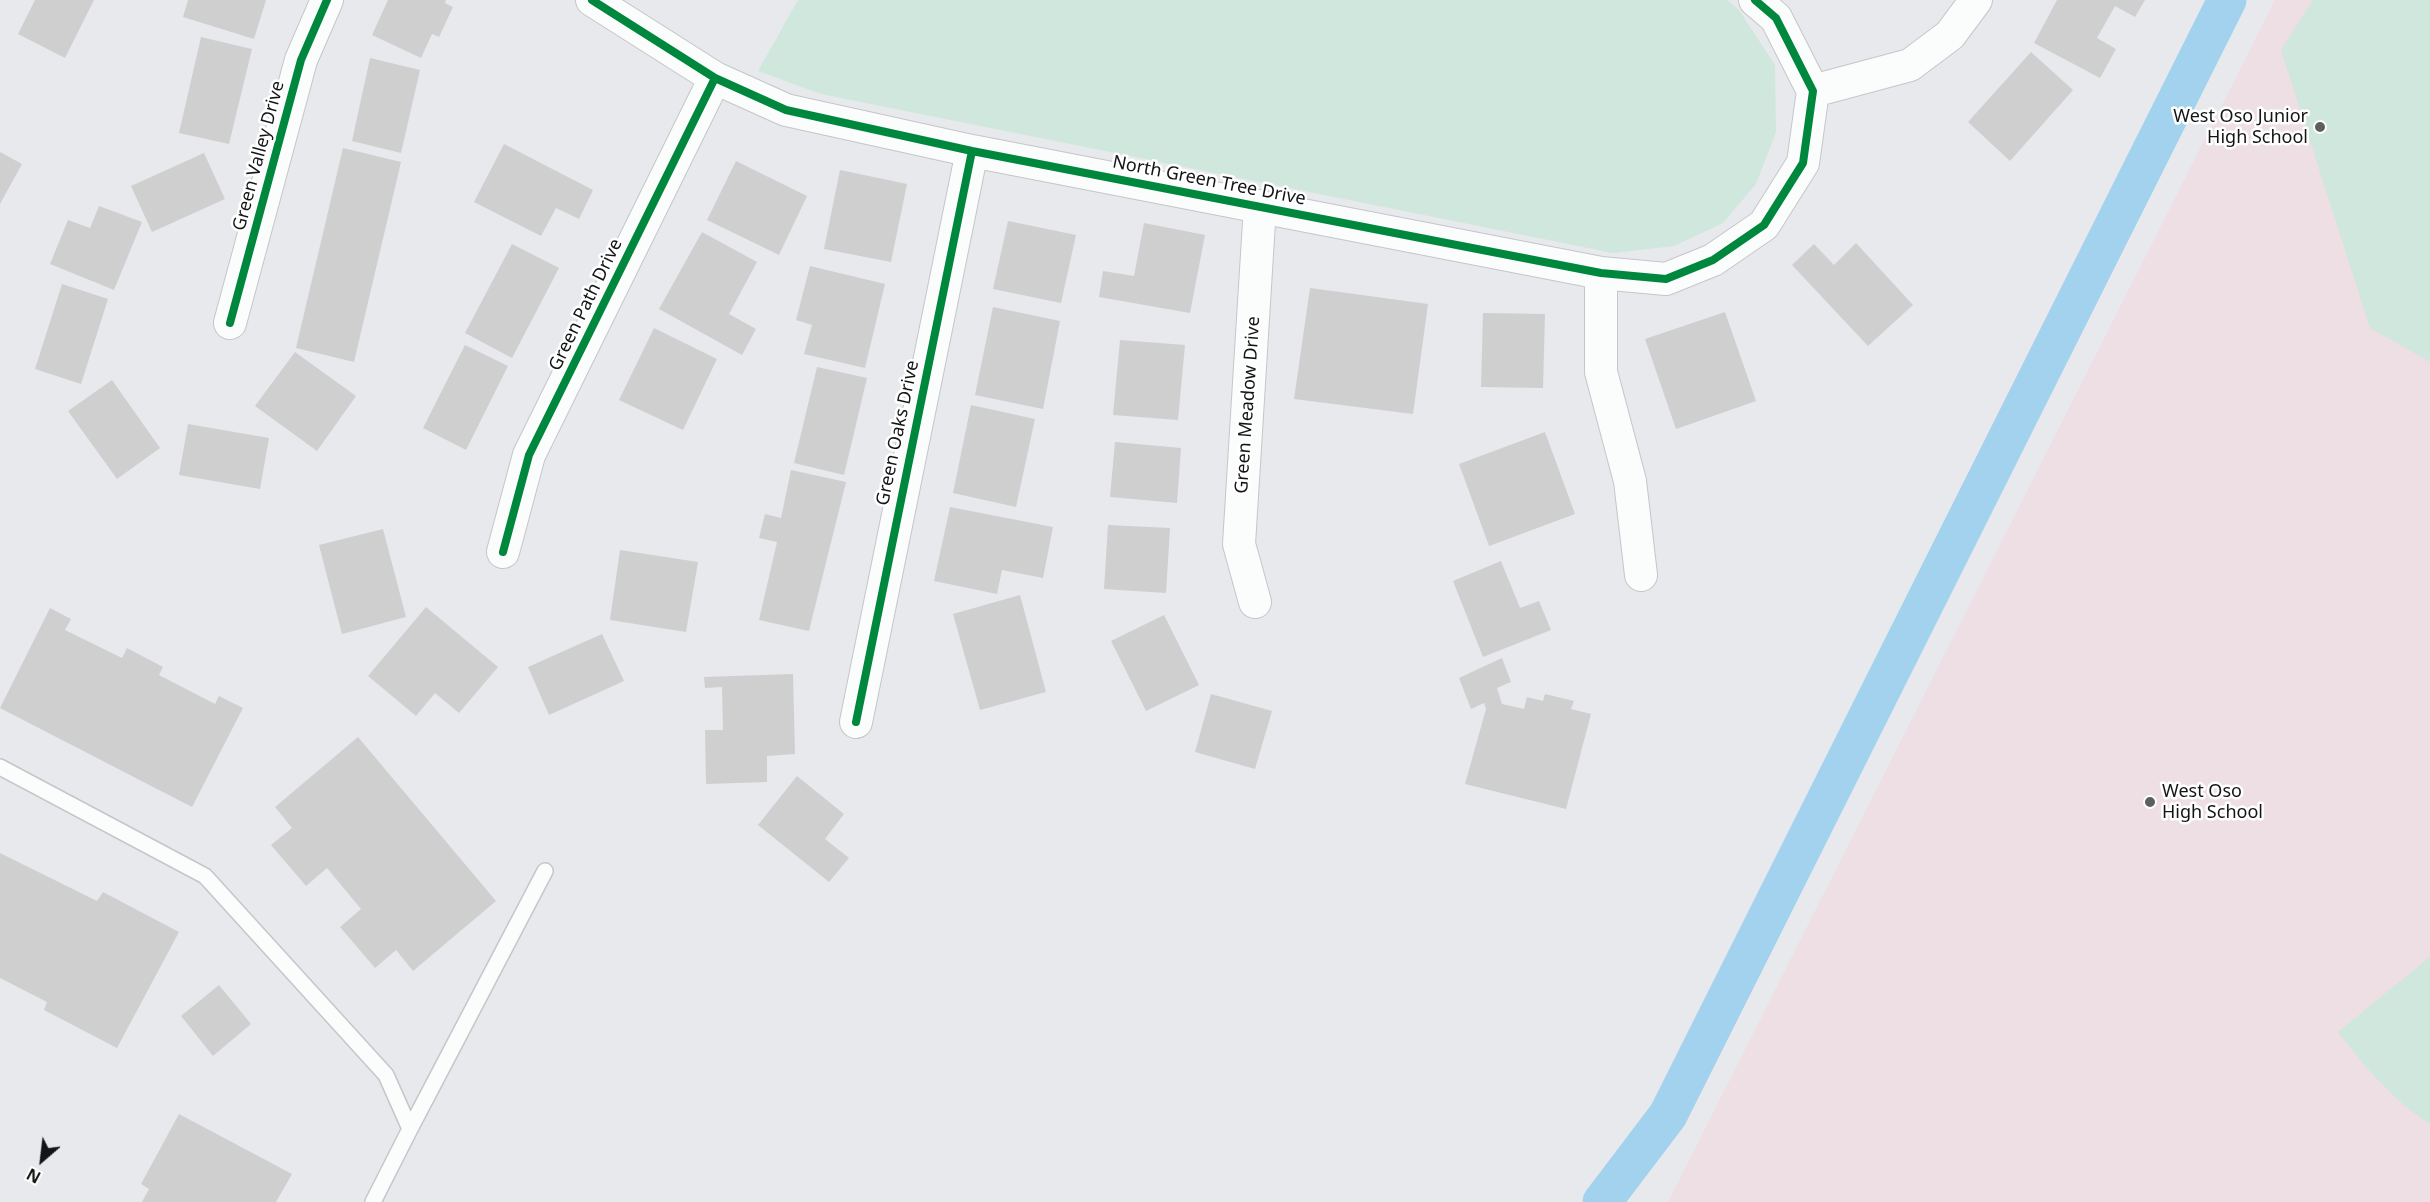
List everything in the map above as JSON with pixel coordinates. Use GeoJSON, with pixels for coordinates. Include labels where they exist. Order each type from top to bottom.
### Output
{"type":"FeatureCollection","features":[{"type":"Feature","properties":{"kind":"street","name":"Green Valley Drive"},"geometry":{"type":"LineString","coordinates":[[230,323],[301,60],[327,0]]}},
{"type":"Feature","properties":{"kind":"street","name":"North Green Tree Drive"},"geometry":{"type":"LineString","coordinates":[[592,0],[715,78],[786,110],[972,151],[1601,273],[1666,279],[1713,260],[1764,225],[1803,163],[1813,91]]}},
{"type":"Feature","properties":{"kind":"street"},"geometry":{"type":"LineString","coordinates":[[1755,0],[1776,18],[1813,91],[1910,65],[1950,35],[1976,0]]}},
{"type":"Feature","properties":{"kind":"street","name":"Green Path Drive"},"geometry":{"type":"LineString","coordinates":[[503,552],[529,455],[715,78]]}},
{"type":"Feature","properties":{"kind":"street","name":"Green Oaks Drive"},"geometry":{"type":"LineString","coordinates":[[856,722],[972,151]]}},
{"type":"Feature","properties":{"kind":"street","name":"Green Meadow Drive"},"geometry":{"type":"LineString","coordinates":[[1255,602],[1239,544],[1260,206]]}},
{"type":"Feature","properties":{"kind":"street"},"geometry":{"type":"LineString","coordinates":[[1601,273],[1601,372],[1630,481],[1641,575]]}},
{"type":"Feature","properties":{"kind":"lane"},"geometry":{"type":"LineString","coordinates":[[0,767],[205,876],[386,1075],[410,1129]]}},
{"type":"Feature","properties":{"kind":"lane"},"geometry":{"type":"LineString","coordinates":[[373,1202],[545,871]]}},
{"type":"Feature","properties":{"kind":"shaded area","name":"West Oso High School"},"geometry":{"type":"Polygon","coordinates":[[[2275,0],[2430,0],[2430,1202],[1668,1202],[2275,0]]]}},
{"type":"Feature","properties":{"kind":"green space"},"geometry":{"type":"Polygon","coordinates":[[[798,0],[1727,0],[1739,10],[1775,65],[1776,132],[1756,184],[1723,223],[1674,246],[1613,253],[821,94],[758,71],[798,0]]]}},
{"type":"Feature","properties":{"kind":"green space"},"geometry":{"type":"Polygon","coordinates":[[[2313,0],[2430,0],[2430,362],[2370,328],[2281,50],[2313,0]]]}},
{"type":"Feature","properties":{"kind":"green space"},"geometry":{"type":"Polygon","coordinates":[[[2430,957],[2430,1124],[2404,1105],[2380,1082],[2338,1032],[2430,957]]]}},
{"type":"Feature","properties":{"kind":"building"},"geometry":{"type":"Polygon","coordinates":[[[35,0],[94,0],[65,58],[18,34],[35,0]]]}},
{"type":"Feature","properties":{"kind":"building"},"geometry":{"type":"Polygon","coordinates":[[[188,0],[266,0],[254,39],[183,17],[188,0]]]}},
{"type":"Feature","properties":{"kind":"building"},"geometry":{"type":"Polygon","coordinates":[[[388,0],[446,0],[445,3],[453,7],[439,37],[432,34],[421,58],[372,35],[388,0]]]}},
{"type":"Feature","properties":{"kind":"building"},"geometry":{"type":"Polygon","coordinates":[[[2057,0],[2145,0],[2135,17],[2115,6],[2097,38],[2116,49],[2100,78],[2034,43],[2057,0]]]}},
{"type":"Feature","properties":{"kind":"building"},"geometry":{"type":"Polygon","coordinates":[[[201,37],[252,49],[229,144],[179,133],[201,37]]]}},
{"type":"Feature","properties":{"kind":"building"},"geometry":{"type":"Polygon","coordinates":[[[2031,52],[2073,90],[2010,161],[1968,122],[2031,52]]]}},
{"type":"Feature","properties":{"kind":"building"},"geometry":{"type":"Polygon","coordinates":[[[370,58],[420,70],[401,153],[352,141],[370,58]]]}},
{"type":"Feature","properties":{"kind":"building"},"geometry":{"type":"Polygon","coordinates":[[[504,144],[593,190],[579,219],[556,208],[541,236],[474,202],[504,144]]]}},
{"type":"Feature","properties":{"kind":"building"},"geometry":{"type":"Polygon","coordinates":[[[343,148],[401,162],[354,362],[296,348],[343,148]]]}},
{"type":"Feature","properties":{"kind":"building"},"geometry":{"type":"Polygon","coordinates":[[[0,152],[22,164],[0,204],[0,152]]]}},
{"type":"Feature","properties":{"kind":"building"},"geometry":{"type":"Polygon","coordinates":[[[204,153],[225,199],[152,232],[131,186],[204,153]]]}},
{"type":"Feature","properties":{"kind":"building"},"geometry":{"type":"Polygon","coordinates":[[[736,161],[807,196],[779,255],[707,220],[736,161]]]}},
{"type":"Feature","properties":{"kind":"building"},"geometry":{"type":"Polygon","coordinates":[[[840,170],[907,184],[891,262],[824,249],[840,170]]]}},
{"type":"Feature","properties":{"kind":"building"},"geometry":{"type":"Polygon","coordinates":[[[99,206],[142,222],[114,290],[50,264],[68,220],[90,228],[99,206]]]}},
{"type":"Feature","properties":{"kind":"building"},"geometry":{"type":"Polygon","coordinates":[[[1008,221],[1076,235],[1061,303],[993,289],[1008,221]]]}},
{"type":"Feature","properties":{"kind":"building"},"geometry":{"type":"Polygon","coordinates":[[[1144,223],[1205,235],[1190,313],[1099,297],[1103,271],[1134,276],[1144,223]]]}},
{"type":"Feature","properties":{"kind":"building"},"geometry":{"type":"Polygon","coordinates":[[[702,232],[757,262],[729,314],[756,329],[742,355],[659,309],[702,232]]]}},
{"type":"Feature","properties":{"kind":"building"},"geometry":{"type":"Polygon","coordinates":[[[1856,243],[1913,305],[1868,346],[1792,265],[1814,244],[1834,265],[1856,243]]]}},
{"type":"Feature","properties":{"kind":"building"},"geometry":{"type":"Polygon","coordinates":[[[512,244],[559,268],[512,358],[465,333],[512,244]]]}},
{"type":"Feature","properties":{"kind":"building"},"geometry":{"type":"Polygon","coordinates":[[[810,266],[885,284],[865,368],[804,354],[812,325],[796,320],[810,266]]]}},
{"type":"Feature","properties":{"kind":"building"},"geometry":{"type":"Polygon","coordinates":[[[62,284],[108,299],[81,384],[35,369],[62,284]]]}},
{"type":"Feature","properties":{"kind":"building"},"geometry":{"type":"Polygon","coordinates":[[[1310,288],[1428,304],[1413,414],[1294,399],[1310,288]]]}},
{"type":"Feature","properties":{"kind":"building"},"geometry":{"type":"Polygon","coordinates":[[[993,307],[1060,321],[1043,409],[975,395],[993,307]]]}},
{"type":"Feature","properties":{"kind":"building"},"geometry":{"type":"Polygon","coordinates":[[[1725,312],[1756,401],[1676,429],[1645,339],[1725,312]]]}},
{"type":"Feature","properties":{"kind":"building"},"geometry":{"type":"Polygon","coordinates":[[[1483,313],[1545,314],[1543,388],[1481,387],[1483,313]]]}},
{"type":"Feature","properties":{"kind":"building"},"geometry":{"type":"Polygon","coordinates":[[[654,328],[717,359],[683,430],[619,400],[654,328]]]}},
{"type":"Feature","properties":{"kind":"building"},"geometry":{"type":"Polygon","coordinates":[[[1120,340],[1185,345],[1178,420],[1113,415],[1120,340]]]}},
{"type":"Feature","properties":{"kind":"building"},"geometry":{"type":"Polygon","coordinates":[[[465,345],[508,366],[466,450],[423,428],[465,345]]]}},
{"type":"Feature","properties":{"kind":"building"},"geometry":{"type":"Polygon","coordinates":[[[295,352],[356,396],[317,451],[255,406],[295,352]]]}},
{"type":"Feature","properties":{"kind":"building"},"geometry":{"type":"Polygon","coordinates":[[[817,367],[867,378],[844,475],[794,463],[817,367]]]}},
{"type":"Feature","properties":{"kind":"building"},"geometry":{"type":"Polygon","coordinates":[[[112,380],[160,448],[117,479],[68,411],[112,380]]]}},
{"type":"Feature","properties":{"kind":"building"},"geometry":{"type":"Polygon","coordinates":[[[971,405],[1035,419],[1016,507],[953,493],[971,405]]]}},
{"type":"Feature","properties":{"kind":"building"},"geometry":{"type":"Polygon","coordinates":[[[188,424],[269,438],[260,489],[179,475],[188,424]]]}},
{"type":"Feature","properties":{"kind":"building"},"geometry":{"type":"Polygon","coordinates":[[[1545,432],[1575,514],[1489,546],[1459,464],[1545,432]]]}},
{"type":"Feature","properties":{"kind":"building"},"geometry":{"type":"Polygon","coordinates":[[[1115,442],[1181,448],[1177,503],[1110,497],[1115,442]]]}},
{"type":"Feature","properties":{"kind":"building"},"geometry":{"type":"Polygon","coordinates":[[[791,470],[846,482],[809,631],[759,620],[777,542],[759,538],[765,514],[781,518],[791,470]]]}},
{"type":"Feature","properties":{"kind":"building"},"geometry":{"type":"Polygon","coordinates":[[[950,507],[1053,527],[1043,578],[1002,570],[997,594],[934,581],[950,507]]]}},
{"type":"Feature","properties":{"kind":"building"},"geometry":{"type":"Polygon","coordinates":[[[1108,525],[1170,528],[1166,593],[1104,589],[1108,525]]]}},
{"type":"Feature","properties":{"kind":"building"},"geometry":{"type":"Polygon","coordinates":[[[383,529],[406,617],[342,634],[319,545],[383,529]]]}},
{"type":"Feature","properties":{"kind":"building"},"geometry":{"type":"Polygon","coordinates":[[[620,550],[698,562],[686,632],[610,620],[620,550]]]}},
{"type":"Feature","properties":{"kind":"building"},"geometry":{"type":"Polygon","coordinates":[[[1501,561],[1520,608],[1539,601],[1551,630],[1483,657],[1453,581],[1501,561]]]}},
{"type":"Feature","properties":{"kind":"building"},"geometry":{"type":"Polygon","coordinates":[[[1020,595],[1046,692],[980,710],[953,614],[1020,595]]]}},
{"type":"Feature","properties":{"kind":"building"},"geometry":{"type":"Polygon","coordinates":[[[426,607],[498,667],[459,713],[435,693],[416,716],[368,676],[426,607]]]}},
{"type":"Feature","properties":{"kind":"building"},"geometry":{"type":"Polygon","coordinates":[[[50,608],[71,619],[65,630],[122,658],[127,648],[163,667],[159,675],[215,704],[219,696],[243,708],[192,807],[0,708],[50,608]]]}},
{"type":"Feature","properties":{"kind":"building"},"geometry":{"type":"Polygon","coordinates":[[[1164,615],[1199,685],[1146,711],[1111,641],[1164,615]]]}},
{"type":"Feature","properties":{"kind":"building"},"geometry":{"type":"Polygon","coordinates":[[[602,634],[624,681],[549,715],[528,667],[602,634]]]}},
{"type":"Feature","properties":{"kind":"building"},"geometry":{"type":"Polygon","coordinates":[[[1502,658],[1511,682],[1497,688],[1502,704],[1524,709],[1527,697],[1543,701],[1545,694],[1574,701],[1571,709],[1591,714],[1566,809],[1465,784],[1486,709],[1484,703],[1471,709],[1459,678],[1502,658]]]}},
{"type":"Feature","properties":{"kind":"building"},"geometry":{"type":"Polygon","coordinates":[[[793,674],[795,754],[767,756],[767,782],[706,784],[705,730],[723,730],[722,687],[705,688],[704,677],[793,674]]]}},
{"type":"Feature","properties":{"kind":"building"},"geometry":{"type":"Polygon","coordinates":[[[1211,694],[1272,711],[1255,769],[1195,752],[1211,694]]]}},
{"type":"Feature","properties":{"kind":"building"},"geometry":{"type":"Polygon","coordinates":[[[358,737],[496,901],[413,971],[396,950],[375,968],[340,927],[361,909],[327,868],[306,886],[271,845],[292,828],[275,807],[358,737]]]}},
{"type":"Feature","properties":{"kind":"building"},"geometry":{"type":"Polygon","coordinates":[[[797,776],[844,814],[825,839],[849,858],[829,882],[758,825],[797,776]]]}},
{"type":"Feature","properties":{"kind":"building"},"geometry":{"type":"Polygon","coordinates":[[[0,853],[97,901],[103,892],[179,932],[117,1048],[44,1010],[47,1002],[0,978],[0,853]]]}},
{"type":"Feature","properties":{"kind":"building"},"geometry":{"type":"Polygon","coordinates":[[[219,985],[251,1024],[213,1056],[181,1016],[219,985]]]}},
{"type":"Feature","properties":{"kind":"building"},"geometry":{"type":"Polygon","coordinates":[[[179,1114],[292,1174],[276,1202],[142,1202],[149,1189],[141,1184],[179,1114]]]}},
{"type":"Feature","properties":{"kind":"waterway"},"geometry":{"type":"LineString","coordinates":[[1602,1202],[1668,1115],[2227,0]]}},
{"type":"Feature","properties":{"kind":"cycle path"},"geometry":{"type":"LineString","coordinates":[[230,323],[301,60],[327,0]]}},
{"type":"Feature","properties":{"kind":"cycle path"},"geometry":{"type":"LineString","coordinates":[[592,0],[715,78],[786,110],[972,151],[1601,273],[1666,279],[1713,260],[1764,225],[1803,163],[1813,91],[1776,18],[1755,0]]}},
{"type":"Feature","properties":{"kind":"cycle path"},"geometry":{"type":"LineString","coordinates":[[503,552],[529,455],[715,78]]}},
{"type":"Feature","properties":{"kind":"cycle path"},"geometry":{"type":"LineString","coordinates":[[856,722],[972,151]]}},
{"type":"Feature","properties":{"kind":"place","name":"West Oso Junior High School"},"geometry":{"type":"Point","coordinates":[2320,127]}},
{"type":"Feature","properties":{"kind":"place","name":"West Oso High School"},"geometry":{"type":"Point","coordinates":[2150,802]}}]}
